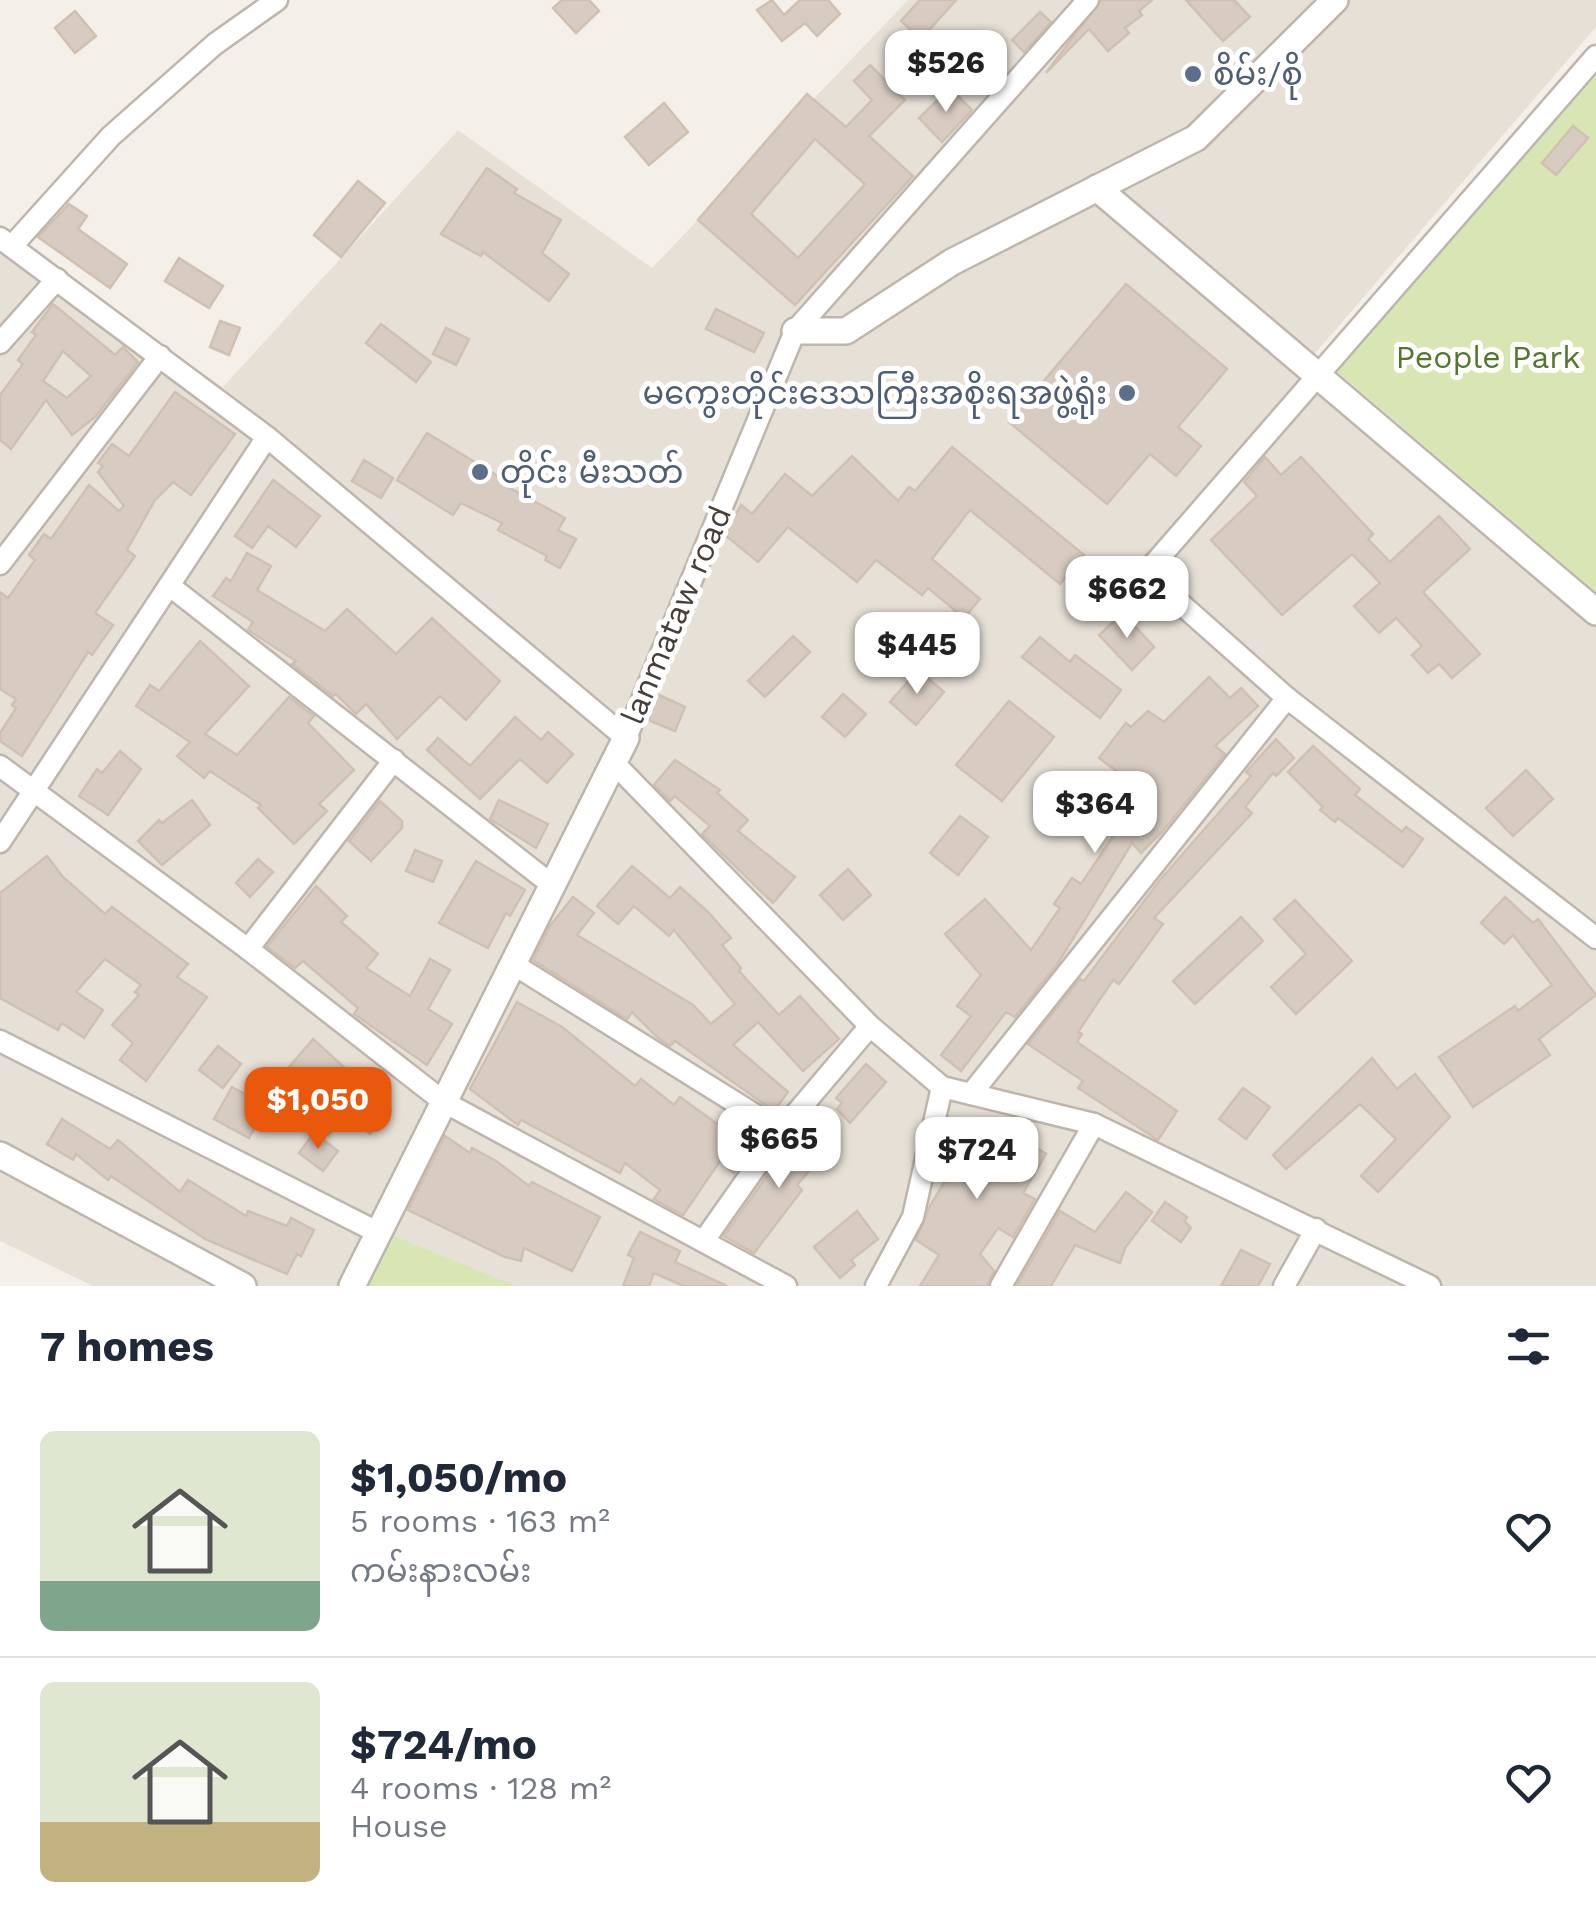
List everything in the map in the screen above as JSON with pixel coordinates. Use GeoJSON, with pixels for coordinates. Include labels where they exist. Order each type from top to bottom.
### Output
{"type":"FeatureCollection","features":[{"type":"Feature","properties":{"kind":"street"},"geometry":{"type":"LineString","coordinates":[[6,242],[111,136],[215,44],[277,0]]}},
{"type":"Feature","properties":{"kind":"street","name":"lanmataw road"},"geometry":{"type":"LineString","coordinates":[[6,242],[267,437],[626,738],[795,331],[1088,0]]}},
{"type":"Feature","properties":{"kind":"street"},"geometry":{"type":"LineString","coordinates":[[795,331],[846,331],[952,262],[1196,138],[1335,0]]}},
{"type":"Feature","properties":{"kind":"street"},"geometry":{"type":"LineString","coordinates":[[1596,56],[1146,573],[1287,698],[1596,938]]}},
{"type":"Feature","properties":{"kind":"street"},"geometry":{"type":"LineString","coordinates":[[1098,188],[1596,612]]}},
{"type":"Feature","properties":{"kind":"street"},"geometry":{"type":"LineString","coordinates":[[0,343],[57,279]]}},
{"type":"Feature","properties":{"kind":"street"},"geometry":{"type":"LineString","coordinates":[[0,564],[160,356]]}},
{"type":"Feature","properties":{"kind":"street"},"geometry":{"type":"LineString","coordinates":[[0,842],[267,437]]}},
{"type":"Feature","properties":{"kind":"street"},"geometry":{"type":"LineString","coordinates":[[170,586],[552,886]]}},
{"type":"Feature","properties":{"kind":"street"},"geometry":{"type":"LineString","coordinates":[[971,1094],[1287,698]]}},
{"type":"Feature","properties":{"kind":"street"},"geometry":{"type":"LineString","coordinates":[[352,1286],[626,738]]}},
{"type":"Feature","properties":{"kind":"street"},"geometry":{"type":"LineString","coordinates":[[248,949],[394,760]]}},
{"type":"Feature","properties":{"kind":"street"},"geometry":{"type":"LineString","coordinates":[[614,763],[870,1026],[942,1087],[1094,1124],[1430,1286]]}},
{"type":"Feature","properties":{"kind":"street"},"geometry":{"type":"LineString","coordinates":[[0,766],[248,949],[444,1102],[705,1239],[786,1286]]}},
{"type":"Feature","properties":{"kind":"street"},"geometry":{"type":"LineString","coordinates":[[513,964],[781,1131]]}},
{"type":"Feature","properties":{"kind":"street"},"geometry":{"type":"LineString","coordinates":[[705,1239],[781,1131],[870,1026]]}},
{"type":"Feature","properties":{"kind":"street"},"geometry":{"type":"LineString","coordinates":[[0,1041],[379,1233]]}},
{"type":"Feature","properties":{"kind":"street"},"geometry":{"type":"LineString","coordinates":[[876,1286],[913,1217],[942,1087]]}},
{"type":"Feature","properties":{"kind":"street"},"geometry":{"type":"LineString","coordinates":[[1000,1286],[1094,1124]]}},
{"type":"Feature","properties":{"kind":"street"},"geometry":{"type":"LineString","coordinates":[[0,1155],[243,1286]]}},
{"type":"Feature","properties":{"kind":"street"},"geometry":{"type":"LineString","coordinates":[[1284,1286],[1316,1229]]}},
{"type":"Feature","properties":{"kind":"shaded area"},"geometry":{"type":"Polygon","coordinates":[[[908,0],[1596,0],[1596,27],[1300,371],[1596,624],[1596,1286],[93,1286],[0,1241],[0,236],[223,387],[458,130],[652,268],[908,0]]]}},
{"type":"Feature","properties":{"kind":"green space","name":"People Park"},"geometry":{"type":"Polygon","coordinates":[[[1596,72],[1596,592],[1334,369],[1596,72]]]}},
{"type":"Feature","properties":{"kind":"green space"},"geometry":{"type":"Polygon","coordinates":[[[392,1235],[515,1286],[366,1286],[392,1235]]]}},
{"type":"Feature","properties":{"kind":"building"},"geometry":{"type":"Polygon","coordinates":[[[562,0],[589,0],[599,11],[576,33],[553,8],[562,0]]]}},
{"type":"Feature","properties":{"kind":"building"},"geometry":{"type":"Polygon","coordinates":[[[772,0],[784,15],[800,0],[828,0],[840,14],[817,36],[805,23],[782,41],[757,10],[772,0]]]}},
{"type":"Feature","properties":{"kind":"building"},"geometry":{"type":"Polygon","coordinates":[[[920,0],[956,0],[921,39],[901,21],[920,0]]]}},
{"type":"Feature","properties":{"kind":"building"},"geometry":{"type":"Polygon","coordinates":[[[1101,0],[1152,0],[1139,11],[1142,15],[1125,28],[1129,33],[1108,51],[1089,29],[1046,73],[1101,0]]]}},
{"type":"Feature","properties":{"kind":"building"},"geometry":{"type":"Polygon","coordinates":[[[1186,0],[1234,0],[1250,17],[1223,41],[1186,0]]]}},
{"type":"Feature","properties":{"kind":"building"},"geometry":{"type":"Polygon","coordinates":[[[75,11],[96,36],[75,53],[55,28],[75,11]]]}},
{"type":"Feature","properties":{"kind":"building"},"geometry":{"type":"Polygon","coordinates":[[[1040,12],[1051,22],[1024,52],[1012,40],[1040,12]]]}},
{"type":"Feature","properties":{"kind":"building"},"geometry":{"type":"Polygon","coordinates":[[[870,65],[905,100],[869,136],[913,176],[795,305],[698,220],[807,94],[846,127],[872,100],[854,81],[870,65]],[[815,139],[751,214],[798,258],[865,184],[815,139]]]}},
{"type":"Feature","properties":{"kind":"building"},"geometry":{"type":"Polygon","coordinates":[[[950,88],[972,110],[942,142],[919,118],[950,88]]]}},
{"type":"Feature","properties":{"kind":"building"},"geometry":{"type":"Polygon","coordinates":[[[664,103],[688,132],[649,165],[625,137],[664,103]]]}},
{"type":"Feature","properties":{"kind":"building"},"geometry":{"type":"Polygon","coordinates":[[[1573,126],[1588,138],[1556,175],[1542,163],[1573,126]]]}},
{"type":"Feature","properties":{"kind":"building"},"geometry":{"type":"Polygon","coordinates":[[[487,168],[517,189],[514,193],[561,220],[542,253],[569,274],[549,301],[483,252],[481,256],[441,234],[487,168]]]}},
{"type":"Feature","properties":{"kind":"building"},"geometry":{"type":"Polygon","coordinates":[[[358,181],[385,203],[341,257],[314,235],[358,181]]]}},
{"type":"Feature","properties":{"kind":"building"},"geometry":{"type":"Polygon","coordinates":[[[69,204],[87,216],[78,229],[127,264],[110,288],[38,237],[69,204]]]}},
{"type":"Feature","properties":{"kind":"building"},"geometry":{"type":"Polygon","coordinates":[[[179,258],[223,286],[209,308],[165,281],[179,258]]]}},
{"type":"Feature","properties":{"kind":"building"},"geometry":{"type":"Polygon","coordinates":[[[1126,284],[1227,369],[1178,427],[1201,446],[1176,476],[1150,454],[1107,504],[1009,422],[1126,284]]]}},
{"type":"Feature","properties":{"kind":"building"},"geometry":{"type":"Polygon","coordinates":[[[53,304],[115,355],[123,347],[138,362],[95,417],[72,435],[46,400],[11,449],[0,440],[0,395],[23,364],[18,360],[36,335],[32,332],[53,304]],[[63,351],[43,381],[67,398],[91,376],[63,351]]]}},
{"type":"Feature","properties":{"kind":"building"},"geometry":{"type":"Polygon","coordinates":[[[716,309],[764,333],[754,352],[706,329],[716,309]]]}},
{"type":"Feature","properties":{"kind":"building"},"geometry":{"type":"Polygon","coordinates":[[[220,321],[240,328],[229,355],[210,347],[220,321]]]}},
{"type":"Feature","properties":{"kind":"building"},"geometry":{"type":"Polygon","coordinates":[[[381,324],[431,362],[416,382],[366,343],[381,324]]]}},
{"type":"Feature","properties":{"kind":"building"},"geometry":{"type":"Polygon","coordinates":[[[446,328],[469,339],[456,365],[433,354],[446,328]]]}},
{"type":"Feature","properties":{"kind":"building"},"geometry":{"type":"Polygon","coordinates":[[[175,392],[235,434],[191,495],[173,482],[155,500],[127,550],[135,556],[95,613],[113,625],[92,655],[88,652],[22,756],[0,741],[0,733],[16,708],[12,705],[16,699],[0,689],[0,592],[8,598],[35,560],[29,555],[44,534],[51,539],[89,485],[119,511],[124,506],[98,472],[103,466],[98,463],[112,444],[129,456],[175,392]]]}},
{"type":"Feature","properties":{"kind":"building"},"geometry":{"type":"Polygon","coordinates":[[[427,433],[506,481],[504,485],[565,518],[558,530],[576,539],[560,568],[545,560],[547,556],[498,530],[502,523],[461,503],[453,515],[397,480],[427,433]]]}},
{"type":"Feature","properties":{"kind":"building"},"geometry":{"type":"Polygon","coordinates":[[[952,447],[1084,555],[1060,584],[970,510],[932,559],[980,599],[964,618],[928,588],[922,595],[876,560],[857,582],[788,527],[758,562],[725,535],[741,505],[752,514],[785,474],[812,496],[852,456],[898,501],[909,487],[915,491],[952,447]]]}},
{"type":"Feature","properties":{"kind":"building"},"geometry":{"type":"Polygon","coordinates":[[[1265,457],[1281,475],[1301,457],[1373,534],[1368,539],[1390,562],[1439,516],[1470,549],[1423,592],[1480,654],[1452,678],[1439,664],[1428,673],[1412,655],[1422,646],[1396,618],[1379,633],[1354,606],[1380,583],[1352,554],[1282,615],[1211,540],[1257,496],[1244,482],[1265,457]]]}},
{"type":"Feature","properties":{"kind":"building"},"geometry":{"type":"Polygon","coordinates":[[[364,460],[393,478],[381,498],[352,481],[364,460]]]}},
{"type":"Feature","properties":{"kind":"building"},"geometry":{"type":"Polygon","coordinates":[[[273,480],[320,516],[296,547],[268,526],[252,548],[235,536],[273,480]]]}},
{"type":"Feature","properties":{"kind":"building"},"geometry":{"type":"Polygon","coordinates":[[[247,553],[271,566],[257,590],[325,631],[347,609],[396,654],[432,618],[500,681],[466,720],[440,696],[397,739],[366,704],[356,714],[336,694],[333,696],[292,664],[296,661],[248,630],[253,622],[213,596],[226,578],[231,581],[247,553]]]}},
{"type":"Feature","properties":{"kind":"building"},"geometry":{"type":"Polygon","coordinates":[[[1123,613],[1154,647],[1132,670],[1099,635],[1123,613]]]}},
{"type":"Feature","properties":{"kind":"building"},"geometry":{"type":"Polygon","coordinates":[[[793,636],[810,652],[765,697],[748,681],[793,636]]]}},
{"type":"Feature","properties":{"kind":"building"},"geometry":{"type":"Polygon","coordinates":[[[1040,637],[1070,662],[1075,655],[1121,690],[1100,718],[1022,657],[1040,637]]]}},
{"type":"Feature","properties":{"kind":"building"},"geometry":{"type":"Polygon","coordinates":[[[200,641],[249,686],[205,734],[237,755],[289,697],[314,716],[308,723],[354,770],[319,804],[327,811],[294,844],[258,808],[261,805],[210,771],[204,778],[177,756],[190,742],[136,706],[150,685],[159,691],[200,641]]]}},
{"type":"Feature","properties":{"kind":"building"},"geometry":{"type":"Polygon","coordinates":[[[918,670],[944,692],[916,725],[890,702],[918,670]]]}},
{"type":"Feature","properties":{"kind":"building"},"geometry":{"type":"Polygon","coordinates":[[[1209,677],[1230,698],[1241,688],[1258,706],[1215,746],[1225,754],[1162,832],[1141,853],[1132,843],[1058,963],[1015,1017],[1006,1012],[961,1071],[941,1055],[971,1016],[957,1006],[981,975],[945,934],[985,899],[1031,950],[1060,908],[1054,904],[1072,878],[1081,884],[1118,829],[1110,820],[1142,790],[1099,758],[1126,723],[1131,727],[1148,711],[1164,722],[1209,677]]]}},
{"type":"Feature","properties":{"kind":"building"},"geometry":{"type":"Polygon","coordinates":[[[843,694],[866,714],[845,737],[822,717],[843,694]]]}},
{"type":"Feature","properties":{"kind":"building"},"geometry":{"type":"Polygon","coordinates":[[[659,695],[685,707],[675,731],[648,720],[659,695]]]}},
{"type":"Feature","properties":{"kind":"building"},"geometry":{"type":"Polygon","coordinates":[[[1009,701],[1054,737],[1002,801],[956,765],[1009,701]]]}},
{"type":"Feature","properties":{"kind":"building"},"geometry":{"type":"Polygon","coordinates":[[[515,717],[541,740],[548,732],[573,754],[547,783],[520,759],[480,799],[427,750],[438,738],[470,766],[515,717]]]}},
{"type":"Feature","properties":{"kind":"building"},"geometry":{"type":"Polygon","coordinates":[[[1276,739],[1294,758],[1276,776],[1273,773],[1245,807],[1252,813],[1154,918],[1163,924],[1119,984],[1113,980],[1078,1032],[1082,1034],[1077,1042],[1177,1111],[1158,1140],[1078,1088],[1083,1081],[1028,1044],[1080,979],[1084,981],[1160,880],[1251,776],[1246,772],[1276,739]]]}},
{"type":"Feature","properties":{"kind":"building"},"geometry":{"type":"Polygon","coordinates":[[[1313,746],[1360,789],[1355,795],[1402,832],[1406,827],[1423,839],[1403,867],[1338,818],[1335,822],[1320,810],[1323,807],[1288,772],[1313,746]]]}},
{"type":"Feature","properties":{"kind":"building"},"geometry":{"type":"Polygon","coordinates":[[[120,751],[141,769],[108,815],[79,796],[97,769],[102,773],[120,751]]]}},
{"type":"Feature","properties":{"kind":"building"},"geometry":{"type":"Polygon","coordinates":[[[675,760],[720,790],[717,793],[748,820],[738,831],[795,877],[773,903],[702,834],[710,826],[675,796],[670,801],[654,785],[675,760]]]}},
{"type":"Feature","properties":{"kind":"building"},"geometry":{"type":"Polygon","coordinates":[[[1526,770],[1553,799],[1513,836],[1486,808],[1526,770]]]}},
{"type":"Feature","properties":{"kind":"building"},"geometry":{"type":"Polygon","coordinates":[[[192,800],[210,825],[162,865],[138,841],[159,820],[162,823],[192,800]]]}},
{"type":"Feature","properties":{"kind":"building"},"geometry":{"type":"Polygon","coordinates":[[[499,800],[548,824],[536,848],[490,819],[499,800]]]}},
{"type":"Feature","properties":{"kind":"building"},"geometry":{"type":"Polygon","coordinates":[[[380,801],[402,821],[402,828],[371,861],[349,841],[380,801]]]}},
{"type":"Feature","properties":{"kind":"building"},"geometry":{"type":"Polygon","coordinates":[[[960,816],[988,837],[958,875],[930,853],[960,816]]]}},
{"type":"Feature","properties":{"kind":"building"},"geometry":{"type":"Polygon","coordinates":[[[415,850],[442,861],[433,882],[406,871],[415,850]]]}},
{"type":"Feature","properties":{"kind":"building"},"geometry":{"type":"Polygon","coordinates":[[[47,856],[63,877],[105,914],[112,907],[188,964],[177,977],[207,997],[146,1081],[120,1060],[133,1043],[112,1025],[139,995],[135,992],[141,985],[105,959],[76,992],[103,1010],[84,1038],[62,1023],[58,1030],[0,998],[0,893],[47,856]]]}},
{"type":"Feature","properties":{"kind":"building"},"geometry":{"type":"Polygon","coordinates":[[[258,859],[273,872],[250,897],[236,883],[258,859]]]}},
{"type":"Feature","properties":{"kind":"building"},"geometry":{"type":"Polygon","coordinates":[[[476,861],[525,890],[510,916],[506,913],[488,948],[439,923],[476,861]]]}},
{"type":"Feature","properties":{"kind":"building"},"geometry":{"type":"Polygon","coordinates":[[[632,866],[670,898],[680,887],[708,912],[731,938],[722,945],[741,968],[739,971],[779,1015],[800,996],[839,1039],[803,1071],[758,1022],[733,1045],[788,1092],[774,1111],[675,1041],[670,1046],[657,1037],[632,1012],[627,1019],[533,960],[550,926],[573,897],[594,913],[577,935],[693,1005],[711,1024],[735,1004],[674,930],[669,936],[634,906],[618,924],[597,906],[632,866]]]}},
{"type":"Feature","properties":{"kind":"building"},"geometry":{"type":"Polygon","coordinates":[[[848,869],[871,895],[843,920],[820,895],[848,869]]]}},
{"type":"Feature","properties":{"kind":"building"},"geometry":{"type":"Polygon","coordinates":[[[316,886],[347,916],[341,922],[378,954],[366,968],[410,996],[430,959],[450,970],[428,1009],[452,1024],[427,1065],[354,1014],[358,1008],[303,961],[295,968],[267,947],[316,886]]]}},
{"type":"Feature","properties":{"kind":"building"},"geometry":{"type":"Polygon","coordinates":[[[1505,897],[1533,923],[1538,919],[1596,995],[1539,1039],[1550,1055],[1473,1107],[1439,1057],[1515,1006],[1518,1011],[1552,985],[1513,935],[1504,944],[1481,923],[1505,897]]]}},
{"type":"Feature","properties":{"kind":"building"},"geometry":{"type":"Polygon","coordinates":[[[1295,900],[1352,961],[1296,1014],[1271,987],[1306,954],[1274,919],[1295,900]]]}},
{"type":"Feature","properties":{"kind":"building"},"geometry":{"type":"Polygon","coordinates":[[[1241,917],[1263,941],[1195,1004],[1173,981],[1241,917]]]}},
{"type":"Feature","properties":{"kind":"building"},"geometry":{"type":"Polygon","coordinates":[[[517,1002],[562,1027],[635,1086],[641,1079],[674,1105],[680,1097],[727,1131],[730,1127],[752,1148],[734,1173],[720,1161],[683,1215],[654,1199],[660,1190],[625,1163],[620,1173],[521,1120],[518,1125],[470,1089],[517,1002]]]}},
{"type":"Feature","properties":{"kind":"building"},"geometry":{"type":"Polygon","coordinates":[[[313,1039],[391,1110],[370,1134],[345,1113],[328,1135],[272,1087],[313,1039]]]}},
{"type":"Feature","properties":{"kind":"building"},"geometry":{"type":"Polygon","coordinates":[[[218,1046],[241,1064],[223,1088],[199,1070],[218,1046]]]}},
{"type":"Feature","properties":{"kind":"building"},"geometry":{"type":"Polygon","coordinates":[[[1372,1058],[1397,1089],[1415,1074],[1450,1117],[1378,1192],[1361,1176],[1396,1139],[1360,1104],[1286,1169],[1273,1155],[1372,1058]]]}},
{"type":"Feature","properties":{"kind":"building"},"geometry":{"type":"Polygon","coordinates":[[[866,1064],[886,1082],[850,1123],[837,1109],[842,1103],[836,1098],[866,1064]]]}},
{"type":"Feature","properties":{"kind":"building"},"geometry":{"type":"Polygon","coordinates":[[[232,1087],[267,1106],[249,1138],[214,1119],[232,1087]]]}},
{"type":"Feature","properties":{"kind":"building"},"geometry":{"type":"Polygon","coordinates":[[[1243,1088],[1270,1107],[1246,1139],[1219,1119],[1243,1088]]]}},
{"type":"Feature","properties":{"kind":"building"},"geometry":{"type":"Polygon","coordinates":[[[62,1119],[110,1149],[118,1140],[180,1192],[188,1180],[246,1216],[248,1211],[287,1226],[291,1218],[314,1230],[301,1256],[297,1254],[287,1274],[205,1239],[111,1176],[108,1180],[76,1154],[73,1160],[47,1144],[62,1119]]]}},
{"type":"Feature","properties":{"kind":"building"},"geometry":{"type":"Polygon","coordinates":[[[958,1121],[988,1137],[996,1122],[1046,1154],[1023,1193],[1035,1199],[1013,1237],[998,1228],[980,1254],[994,1271],[987,1286],[920,1286],[939,1255],[916,1240],[951,1171],[939,1164],[958,1121]]]}},
{"type":"Feature","properties":{"kind":"building"},"geometry":{"type":"Polygon","coordinates":[[[825,1123],[839,1136],[797,1185],[802,1190],[754,1253],[724,1236],[774,1166],[825,1123]]]}},
{"type":"Feature","properties":{"kind":"building"},"geometry":{"type":"Polygon","coordinates":[[[314,1133],[338,1151],[323,1171],[299,1153],[314,1133]]]}},
{"type":"Feature","properties":{"kind":"building"},"geometry":{"type":"Polygon","coordinates":[[[445,1136],[470,1153],[472,1148],[496,1161],[529,1186],[532,1182],[600,1217],[572,1271],[524,1248],[521,1261],[505,1257],[408,1210],[445,1136]]]}},
{"type":"Feature","properties":{"kind":"building"},"geometry":{"type":"Polygon","coordinates":[[[1126,1192],[1152,1212],[1125,1248],[1120,1263],[1075,1245],[1051,1286],[1017,1286],[1060,1211],[1095,1232],[1126,1192]]]}},
{"type":"Feature","properties":{"kind":"building"},"geometry":{"type":"Polygon","coordinates":[[[1165,1202],[1187,1217],[1184,1221],[1191,1228],[1181,1242],[1152,1221],[1165,1202]]]}},
{"type":"Feature","properties":{"kind":"building"},"geometry":{"type":"Polygon","coordinates":[[[857,1211],[878,1239],[851,1260],[855,1265],[840,1278],[814,1247],[857,1211]]]}},
{"type":"Feature","properties":{"kind":"building"},"geometry":{"type":"Polygon","coordinates":[[[640,1232],[680,1251],[675,1262],[727,1286],[684,1286],[654,1273],[649,1286],[623,1286],[634,1258],[628,1255],[640,1232]]]}},
{"type":"Feature","properties":{"kind":"building"},"geometry":{"type":"Polygon","coordinates":[[[1241,1250],[1270,1264],[1258,1286],[1221,1286],[1241,1250]]]}},
{"type":"Feature","properties":{"kind":"place","name":"စိမ်း/စို"},"geometry":{"type":"Point","coordinates":[1193,74]}},
{"type":"Feature","properties":{"kind":"place","name":"မကွေးတိုင်းဒေသကြီးအစိုးရအဖွဲ့ရုံး"},"geometry":{"type":"Point","coordinates":[1127,393]}},
{"type":"Feature","properties":{"kind":"place","name":"တိုင်း မီးသတ်"},"geometry":{"type":"Point","coordinates":[480,472]}}]}
